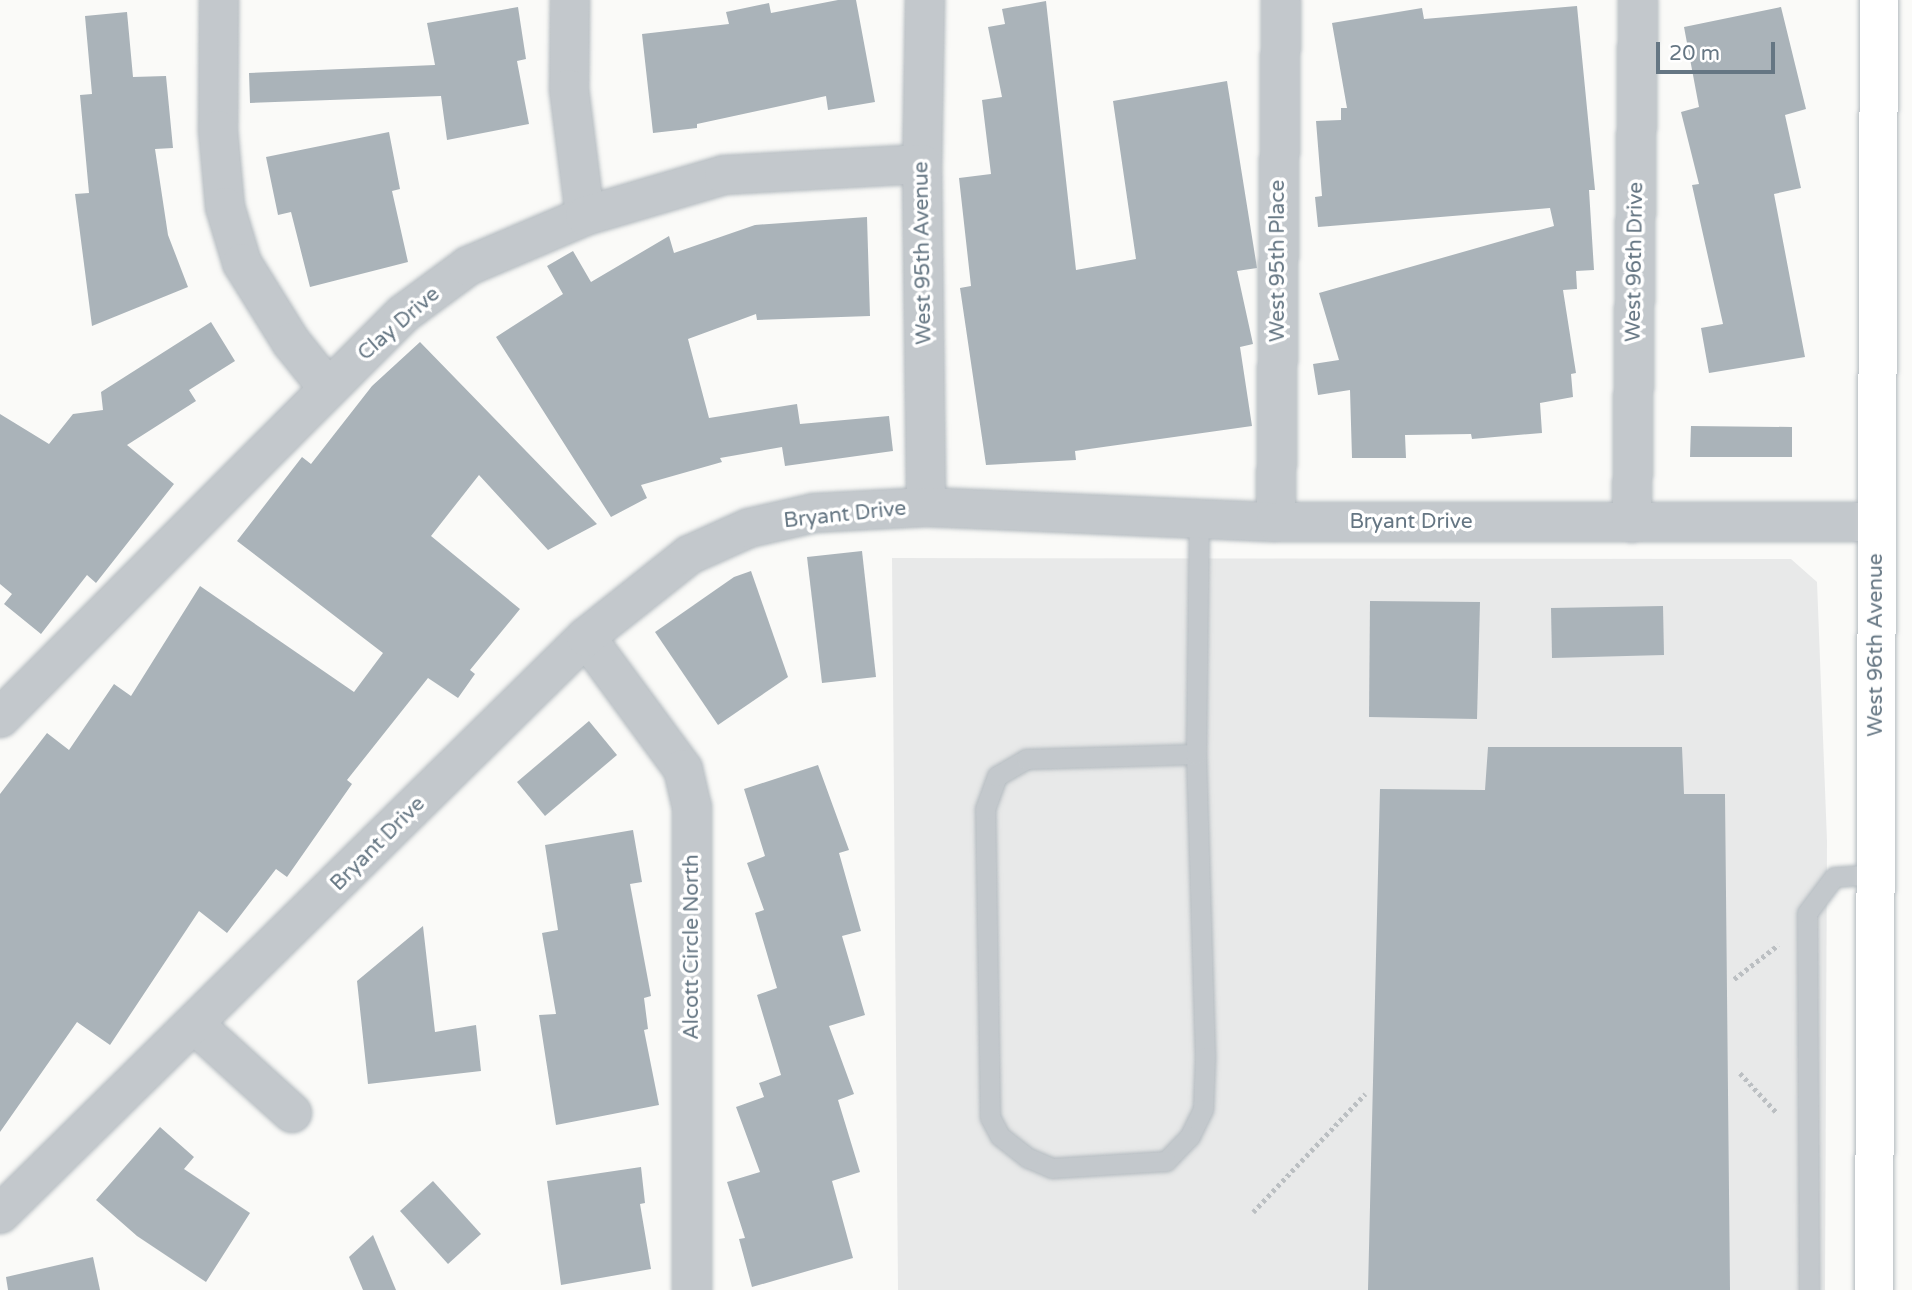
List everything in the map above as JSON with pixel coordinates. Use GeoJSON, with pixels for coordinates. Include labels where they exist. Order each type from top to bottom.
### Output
{"type":"FeatureCollection","features":[{"type":"Feature","properties":{"kind":"street"},"geometry":{"type":"LineString","coordinates":[[219,0],[218,130],[225,207],[242,263],[291,342],[328,388]]}},
{"type":"Feature","properties":{"kind":"street"},"geometry":{"type":"LineString","coordinates":[[570,0],[569,89],[585,216]]}},
{"type":"Feature","properties":{"kind":"street","name":"West 95th Avenue"},"geometry":{"type":"LineString","coordinates":[[925,0],[922,164],[926,507]]}},
{"type":"Feature","properties":{"kind":"street","name":"West 95th Place"},"geometry":{"type":"LineString","coordinates":[[1276,522],[1280,0]]}},
{"type":"Feature","properties":{"kind":"street","name":"West 96th Drive"},"geometry":{"type":"LineString","coordinates":[[1632,523],[1638,0]]}},
{"type":"Feature","properties":{"kind":"street","name":"West 96th Avenue"},"geometry":{"type":"LineString","coordinates":[[1874,1290],[1879,0]]}},
{"type":"Feature","properties":{"kind":"street","name":"Clay Drive"},"geometry":{"type":"LineString","coordinates":[[0,718],[403,314],[468,267],[585,216],[723,175],[922,164]]}},
{"type":"Feature","properties":{"kind":"street","name":"Bryant Drive"},"geometry":{"type":"LineString","coordinates":[[0,1214],[195,1025],[586,637],[689,555],[748,528],[814,513],[926,507],[1276,522],[1876,522]]}},
{"type":"Feature","properties":{"kind":"street","name":"Alcott Circle North"},"geometry":{"type":"LineString","coordinates":[[586,637],[683,769],[692,807],[692,1290]]}},
{"type":"Feature","properties":{"kind":"street"},"geometry":{"type":"LineString","coordinates":[[195,1025],[292,1113]]}},
{"type":"Feature","properties":{"kind":"lane"},"geometry":{"type":"LineString","coordinates":[[1196,754],[1026,759],[997,776],[985,809],[990,1117],[1000,1136],[1028,1158],[1052,1168],[1166,1161],[1190,1136],[1203,1109],[1205,1058],[1196,754],[1199,519]]}},
{"type":"Feature","properties":{"kind":"lane"},"geometry":{"type":"LineString","coordinates":[[1809,1290],[1807,914],[1834,877],[1876,874]]}},
{"type":"Feature","properties":{"kind":"path"},"geometry":{"type":"LineString","coordinates":[[1734,979],[1779,945]]}},
{"type":"Feature","properties":{"kind":"path"},"geometry":{"type":"LineString","coordinates":[[1740,1073],[1782,1119]]}},
{"type":"Feature","properties":{"kind":"path"},"geometry":{"type":"LineString","coordinates":[[1253,1212],[1365,1094]]}},
{"type":"Feature","properties":{"kind":"shaded area"},"geometry":{"type":"Polygon","coordinates":[[[892,558],[1791,559],[1817,582],[1827,841],[1825,1290],[898,1290],[892,558]]]}},
{"type":"Feature","properties":{"kind":"building"},"geometry":{"type":"Polygon","coordinates":[[[838,0],[856,0],[875,102],[828,110],[826,96],[697,124],[697,128],[653,133],[642,34],[729,24],[726,12],[769,3],[771,13],[838,0]]]}},
{"type":"Feature","properties":{"kind":"building"},"geometry":{"type":"Polygon","coordinates":[[[1046,1],[1076,270],[1136,259],[1113,101],[1227,81],[1257,268],[1237,271],[1253,344],[1240,347],[1252,426],[1075,451],[1076,460],[986,465],[960,288],[971,286],[959,178],[991,174],[982,100],[1002,97],[988,27],[1005,24],[1002,9],[1046,1]]]}},
{"type":"Feature","properties":{"kind":"building"},"geometry":{"type":"Polygon","coordinates":[[[1577,6],[1595,190],[1589,190],[1594,270],[1576,271],[1577,289],[1563,290],[1576,373],[1571,374],[1573,397],[1540,403],[1542,433],[1472,439],[1471,434],[1405,435],[1406,458],[1352,458],[1350,390],[1318,395],[1313,364],[1339,360],[1319,293],[1554,226],[1550,208],[1318,227],[1315,197],[1322,196],[1316,121],[1341,120],[1341,108],[1347,108],[1332,23],[1422,8],[1424,19],[1577,6]]]}},
{"type":"Feature","properties":{"kind":"building"},"geometry":{"type":"Polygon","coordinates":[[[518,7],[526,59],[517,61],[529,124],[447,140],[441,96],[250,103],[249,73],[435,65],[427,23],[518,7]]]}},
{"type":"Feature","properties":{"kind":"building"},"geometry":{"type":"Polygon","coordinates":[[[1781,7],[1806,109],[1785,115],[1801,188],[1774,194],[1805,357],[1709,373],[1701,328],[1723,324],[1692,185],[1699,184],[1681,112],[1699,107],[1684,27],[1781,7]]]}},
{"type":"Feature","properties":{"kind":"building"},"geometry":{"type":"Polygon","coordinates":[[[127,12],[133,77],[166,76],[173,148],[155,149],[168,235],[188,287],[92,326],[75,194],[89,193],[80,95],[92,94],[85,16],[127,12]]]}},
{"type":"Feature","properties":{"kind":"building"},"geometry":{"type":"Polygon","coordinates":[[[389,132],[400,189],[392,191],[408,262],[310,287],[291,212],[278,215],[266,157],[389,132]]]}},
{"type":"Feature","properties":{"kind":"building"},"geometry":{"type":"Polygon","coordinates":[[[867,217],[870,316],[757,320],[756,314],[688,339],[709,418],[797,404],[800,424],[889,416],[893,451],[785,466],[782,447],[720,458],[722,462],[641,485],[647,498],[611,517],[496,337],[563,294],[547,266],[573,251],[591,282],[669,236],[674,253],[755,225],[867,217]]]}},
{"type":"Feature","properties":{"kind":"building"},"geometry":{"type":"Polygon","coordinates":[[[211,322],[235,361],[189,390],[196,401],[127,445],[174,484],[96,583],[87,575],[41,634],[4,604],[12,594],[0,584],[0,414],[49,444],[73,414],[103,410],[101,392],[211,322]]]}},
{"type":"Feature","properties":{"kind":"building"},"geometry":{"type":"Polygon","coordinates":[[[420,342],[597,524],[548,550],[479,475],[431,536],[520,609],[470,670],[475,674],[458,698],[428,678],[347,780],[352,784],[287,877],[276,869],[227,933],[199,911],[110,1045],[77,1022],[0,1132],[0,794],[47,733],[69,750],[114,684],[131,696],[200,586],[354,692],[383,653],[237,541],[302,457],[311,464],[372,386],[420,342]]]}},
{"type":"Feature","properties":{"kind":"building"},"geometry":{"type":"Polygon","coordinates":[[[1691,426],[1792,427],[1792,457],[1690,457],[1691,426]]]}},
{"type":"Feature","properties":{"kind":"building"},"geometry":{"type":"Polygon","coordinates":[[[862,551],[876,677],[822,683],[807,557],[862,551]]]}},
{"type":"Feature","properties":{"kind":"building"},"geometry":{"type":"Polygon","coordinates":[[[751,571],[788,677],[718,725],[655,632],[734,577],[751,571]]]}},
{"type":"Feature","properties":{"kind":"building"},"geometry":{"type":"Polygon","coordinates":[[[1370,601],[1480,602],[1477,719],[1369,717],[1370,601]]]}},
{"type":"Feature","properties":{"kind":"building"},"geometry":{"type":"Polygon","coordinates":[[[1663,606],[1664,655],[1552,658],[1551,608],[1663,606]]]}},
{"type":"Feature","properties":{"kind":"building"},"geometry":{"type":"Polygon","coordinates":[[[589,721],[617,755],[545,816],[517,782],[589,721]]]}},
{"type":"Feature","properties":{"kind":"building"},"geometry":{"type":"Polygon","coordinates":[[[1488,747],[1682,747],[1684,794],[1725,794],[1730,1290],[1368,1290],[1380,789],[1485,790],[1488,747]]]}},
{"type":"Feature","properties":{"kind":"building"},"geometry":{"type":"Polygon","coordinates":[[[818,765],[849,850],[839,853],[861,931],[842,936],[865,1015],[829,1026],[854,1094],[838,1100],[860,1172],[832,1181],[853,1258],[752,1287],[739,1239],[745,1238],[727,1182],[760,1172],[736,1107],[764,1097],[759,1083],[781,1075],[757,995],[777,988],[755,913],[764,910],[747,863],[765,856],[744,789],[818,765]]]}},
{"type":"Feature","properties":{"kind":"building"},"geometry":{"type":"Polygon","coordinates":[[[633,830],[642,882],[630,884],[651,996],[644,998],[648,1029],[644,1030],[659,1105],[556,1125],[539,1015],[556,1014],[542,933],[558,930],[545,845],[633,830]]]}},
{"type":"Feature","properties":{"kind":"building"},"geometry":{"type":"Polygon","coordinates":[[[423,926],[435,1032],[476,1025],[481,1071],[368,1084],[357,981],[423,926]]]}},
{"type":"Feature","properties":{"kind":"building"},"geometry":{"type":"Polygon","coordinates":[[[160,1127],[194,1157],[184,1169],[250,1213],[206,1282],[137,1236],[96,1200],[160,1127]]]}},
{"type":"Feature","properties":{"kind":"building"},"geometry":{"type":"Polygon","coordinates":[[[641,1167],[645,1203],[640,1204],[651,1269],[561,1285],[547,1181],[641,1167]]]}},
{"type":"Feature","properties":{"kind":"building"},"geometry":{"type":"Polygon","coordinates":[[[433,1181],[481,1234],[448,1264],[400,1211],[433,1181]]]}},
{"type":"Feature","properties":{"kind":"building"},"geometry":{"type":"Polygon","coordinates":[[[373,1235],[396,1290],[363,1290],[349,1257],[373,1235]]]}},
{"type":"Feature","properties":{"kind":"building"},"geometry":{"type":"Polygon","coordinates":[[[93,1257],[100,1290],[8,1290],[6,1277],[93,1257]]]}}]}
